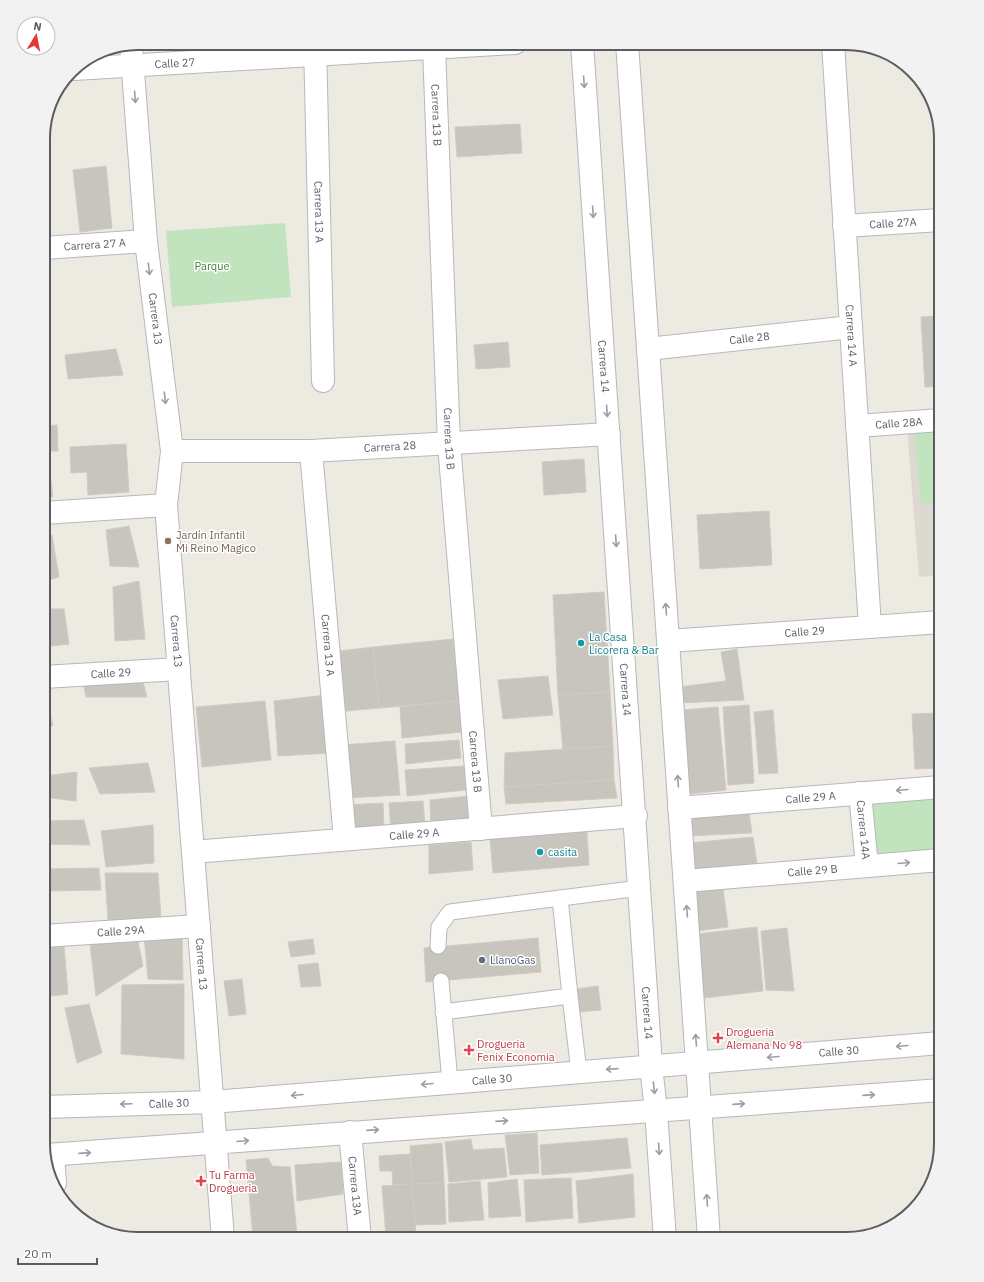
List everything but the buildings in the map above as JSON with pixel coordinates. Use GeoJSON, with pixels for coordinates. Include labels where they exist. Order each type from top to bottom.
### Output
{"type":"FeatureCollection","features":[{"type":"Feature","properties":{"kind":"street","name":"Calle 27"},"geometry":{"type":"LineString","coordinates":[[88,65],[131,55],[284,50]]}},
{"type":"Feature","properties":{"kind":"street","name":"Carrera 13 A"},"geometry":{"type":"LineString","coordinates":[[315,50],[323,381]]}},
{"type":"Feature","properties":{"kind":"street","name":"Carrera 13 B"},"geometry":{"type":"LineString","coordinates":[[434,50],[449,444],[482,829]]}},
{"type":"Feature","properties":{"kind":"street","name":"Carrera 14"},"geometry":{"type":"LineString","coordinates":[[582,50],[636,816],[651,1066],[656,1110],[665,1232]]}},
{"type":"Feature","properties":{"kind":"street"},"geometry":{"type":"LineString","coordinates":[[627,50],[698,1063],[709,1232]]}},
{"type":"Feature","properties":{"kind":"street","name":"Carrera 14 A"},"geometry":{"type":"LineString","coordinates":[[833,50],[870,627]]}},
{"type":"Feature","properties":{"kind":"street","name":"Carrera 13"},"geometry":{"type":"LineString","coordinates":[[131,55],[146,241],[172,451],[166,505],[222,1232]]}},
{"type":"Feature","properties":{"kind":"street","name":"Calle 27A"},"geometry":{"type":"LineString","coordinates":[[844,226],[934,220]]}},
{"type":"Feature","properties":{"kind":"street","name":"Carrera 27 A"},"geometry":{"type":"LineString","coordinates":[[50,248],[146,241]]}},
{"type":"Feature","properties":{"kind":"street","name":"Calle 28"},"geometry":{"type":"LineString","coordinates":[[648,349],[851,327]]}},
{"type":"Feature","properties":{"kind":"street","name":"Calle 28A"},"geometry":{"type":"LineString","coordinates":[[857,426],[934,420]]}},
{"type":"Feature","properties":{"kind":"street","name":"Carrera 28"},"geometry":{"type":"LineString","coordinates":[[172,451],[311,451],[609,434]]}},
{"type":"Feature","properties":{"kind":"street","name":"Carrera 13 A"},"geometry":{"type":"LineString","coordinates":[[311,451],[345,839]]}},
{"type":"Feature","properties":{"kind":"street"},"geometry":{"type":"LineString","coordinates":[[50,513],[166,505]]}},
{"type":"Feature","properties":{"kind":"street","name":"Calle 29"},"geometry":{"type":"LineString","coordinates":[[668,641],[934,622]]}},
{"type":"Feature","properties":{"kind":"street","name":"Calle 29"},"geometry":{"type":"LineString","coordinates":[[50,677],[179,670]]}},
{"type":"Feature","properties":{"kind":"street","name":"Calle 29 A"},"geometry":{"type":"LineString","coordinates":[[679,808],[934,788]]}},
{"type":"Feature","properties":{"kind":"street","name":"Carrera 14A"},"geometry":{"type":"LineString","coordinates":[[860,793],[867,866]]}},
{"type":"Feature","properties":{"kind":"street","name":"Calle 29 A"},"geometry":{"type":"LineString","coordinates":[[193,852],[636,816]]}},
{"type":"Feature","properties":{"kind":"street","name":"Calle 29 B"},"geometry":{"type":"LineString","coordinates":[[685,881],[934,861]]}},
{"type":"Feature","properties":{"kind":"street","name":"Calle 29A"},"geometry":{"type":"LineString","coordinates":[[50,936],[199,926]]}},
{"type":"Feature","properties":{"kind":"street","name":"Calle 30"},"geometry":{"type":"LineString","coordinates":[[50,1107],[212,1102],[934,1044]]}},
{"type":"Feature","properties":{"kind":"street"},"geometry":{"type":"LineString","coordinates":[[51,1155],[934,1090]]}},
{"type":"Feature","properties":{"kind":"street","name":"Carrera 13A"},"geometry":{"type":"LineString","coordinates":[[350,1132],[359,1232]]}},
{"type":"Feature","properties":{"kind":"lane"},"geometry":{"type":"LineString","coordinates":[[438,946],[439,927],[450,912],[640,888]]}},
{"type":"Feature","properties":{"kind":"lane"},"geometry":{"type":"LineString","coordinates":[[560,898],[579,1072]]}},
{"type":"Feature","properties":{"kind":"lane"},"geometry":{"type":"LineString","coordinates":[[441,981],[450,1082]]}},
{"type":"Feature","properties":{"kind":"lane"},"geometry":{"type":"LineString","coordinates":[[443,1012],[570,996]]}},
{"type":"Feature","properties":{"kind":"shaded area"},"geometry":{"type":"Polygon","coordinates":[[[934,426],[934,576],[919,577],[907,428],[934,426]]]}},
{"type":"Feature","properties":{"kind":"green space","name":"Parque"},"geometry":{"type":"Polygon","coordinates":[[[285,223],[291,297],[172,307],[166,231],[285,223]]]}},
{"type":"Feature","properties":{"kind":"green space"},"geometry":{"type":"Polygon","coordinates":[[[934,430],[934,503],[921,504],[914,431],[934,430]]]}},
{"type":"Feature","properties":{"kind":"green space"},"geometry":{"type":"Polygon","coordinates":[[[934,793],[934,853],[872,858],[866,798],[934,793]]]}},
{"type":"Feature","properties":{"kind":"place","name":"Jardín Infantil Mi Reino Magico"},"geometry":{"type":"Point","coordinates":[168,541]}},
{"type":"Feature","properties":{"kind":"place","name":"La Casa Licorera & Bar"},"geometry":{"type":"Point","coordinates":[581,643]}},
{"type":"Feature","properties":{"kind":"place","name":"casita"},"geometry":{"type":"Point","coordinates":[540,852]}},
{"type":"Feature","properties":{"kind":"place","name":"LlanoGas"},"geometry":{"type":"Point","coordinates":[482,960]}},
{"type":"Feature","properties":{"kind":"place","name":"Drogueria Alemana No 98"},"geometry":{"type":"Point","coordinates":[718,1038]}},
{"type":"Feature","properties":{"kind":"place","name":"Drogueria Fenix Economia"},"geometry":{"type":"Point","coordinates":[469,1050]}},
{"type":"Feature","properties":{"kind":"place","name":"Tu Farma Drogueria"},"geometry":{"type":"Point","coordinates":[201,1181]}}]}
